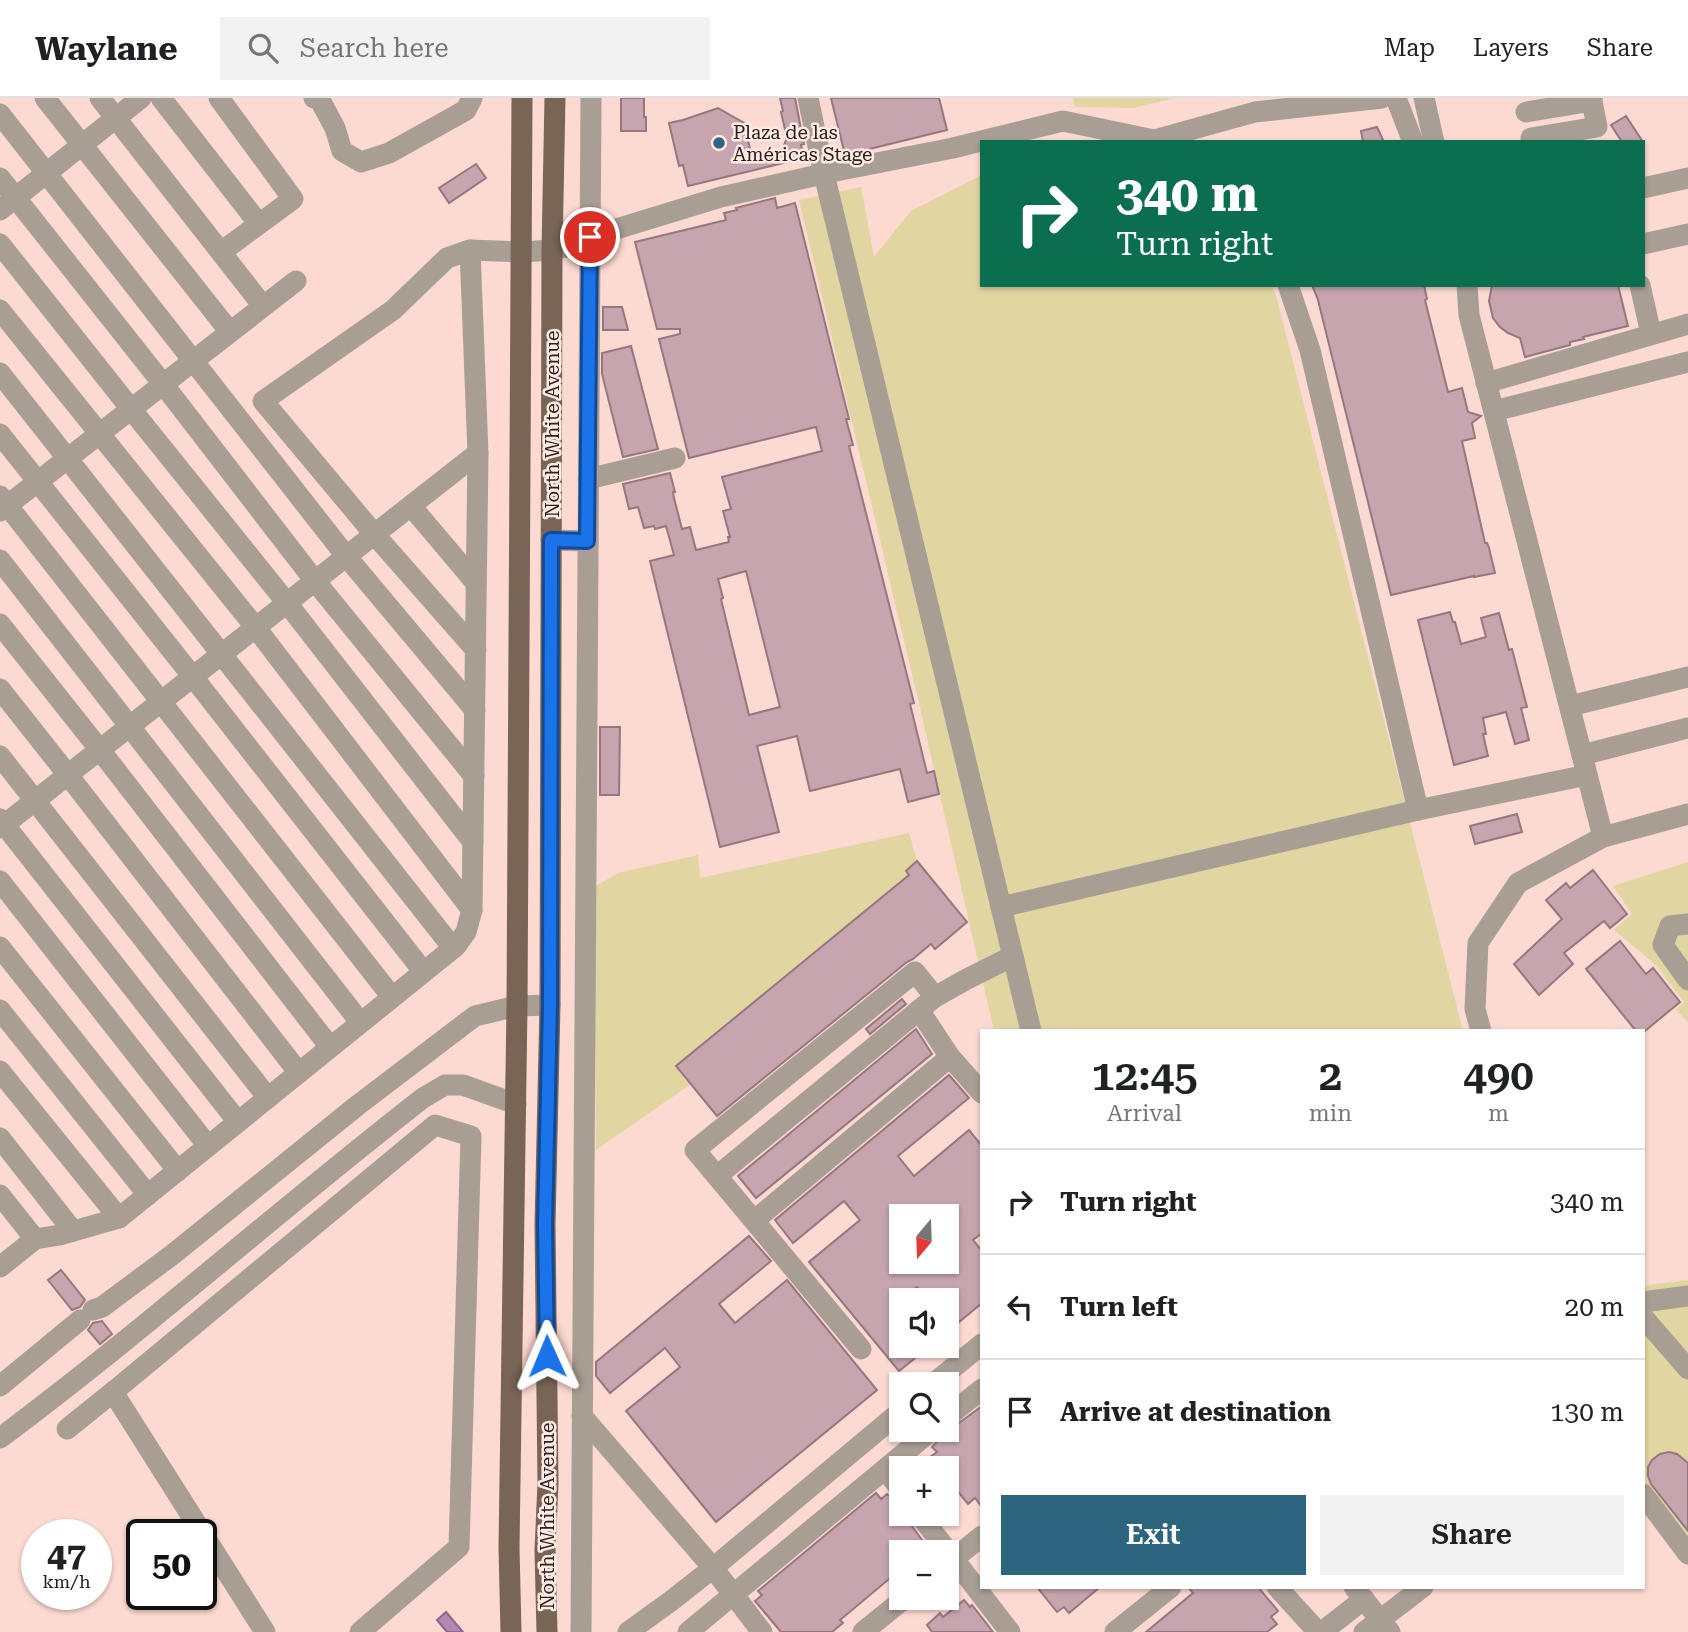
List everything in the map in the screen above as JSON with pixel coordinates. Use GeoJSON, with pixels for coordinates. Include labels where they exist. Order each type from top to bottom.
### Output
{"type":"FeatureCollection","features":[{"type":"Feature","properties":{"kind":"main road","name":"North White Avenue"},"geometry":{"type":"LineString","coordinates":[[511,1632],[509,1548],[517,1006],[522,98]]}},
{"type":"Feature","properties":{"kind":"main road","name":"North White Avenue"},"geometry":{"type":"LineString","coordinates":[[547,1632],[545,1224],[550,1005],[552,250],[555,98]]}},
{"type":"Feature","properties":{"kind":"street"},"geometry":{"type":"LineString","coordinates":[[45,98],[230,332]]}},
{"type":"Feature","properties":{"kind":"street"},"geometry":{"type":"LineString","coordinates":[[100,98],[263,306]]}},
{"type":"Feature","properties":{"kind":"street"},"geometry":{"type":"LineString","coordinates":[[8,204],[141,98]]}},
{"type":"Feature","properties":{"kind":"street"},"geometry":{"type":"LineString","coordinates":[[162,98],[259,224]]}},
{"type":"Feature","properties":{"kind":"street"},"geometry":{"type":"LineString","coordinates":[[219,98],[293,199],[221,252]]}},
{"type":"Feature","properties":{"kind":"street"},"geometry":{"type":"LineString","coordinates":[[314,98],[320,100],[335,128],[342,151],[361,162],[388,153],[466,110],[472,98]]}},
{"type":"Feature","properties":{"kind":"street"},"geometry":{"type":"LineString","coordinates":[[581,1632],[588,479],[585,241],[591,98]]}},
{"type":"Feature","properties":{"kind":"street"},"geometry":{"type":"LineString","coordinates":[[808,98],[824,174],[1031,1029]]}},
{"type":"Feature","properties":{"kind":"street"},"geometry":{"type":"LineString","coordinates":[[986,140],[1063,121],[1154,140],[1255,113],[1382,98]]}},
{"type":"Feature","properties":{"kind":"street"},"geometry":{"type":"LineString","coordinates":[[1396,98],[1412,140]]}},
{"type":"Feature","properties":{"kind":"street"},"geometry":{"type":"LineString","coordinates":[[1424,98],[1434,140]]}},
{"type":"Feature","properties":{"kind":"street"},"geometry":{"type":"LineString","coordinates":[[1592,100],[1599,134],[1532,140],[1524,105],[1592,100]]}},
{"type":"Feature","properties":{"kind":"street"},"geometry":{"type":"LineString","coordinates":[[0,114],[346,556],[475,710]]}},
{"type":"Feature","properties":{"kind":"street"},"geometry":{"type":"LineString","coordinates":[[475,650],[263,401],[393,310],[447,258],[470,250],[552,250],[721,197],[980,141]]}},
{"type":"Feature","properties":{"kind":"street"},"geometry":{"type":"LineString","coordinates":[[0,178],[8,204],[163,384],[315,581],[474,776]]}},
{"type":"Feature","properties":{"kind":"street"},"geometry":{"type":"LineString","coordinates":[[1645,188],[1688,178]]}},
{"type":"Feature","properties":{"kind":"street"},"geometry":{"type":"LineString","coordinates":[[1645,244],[1688,234]]}},
{"type":"Feature","properties":{"kind":"street"},"geometry":{"type":"LineString","coordinates":[[0,244],[287,603],[473,842]]}},
{"type":"Feature","properties":{"kind":"street"},"geometry":{"type":"LineString","coordinates":[[1,1265],[35,1239],[119,1219],[453,948],[466,932],[472,910],[478,453],[470,250]]}},
{"type":"Feature","properties":{"kind":"street"},"geometry":{"type":"LineString","coordinates":[[296,281],[38,482],[2,504],[392,997]]}},
{"type":"Feature","properties":{"kind":"street"},"geometry":{"type":"LineString","coordinates":[[1289,287],[1310,350],[1418,810]]}},
{"type":"Feature","properties":{"kind":"street"},"geometry":{"type":"LineString","coordinates":[[1467,287],[1469,315],[1603,836]]}},
{"type":"Feature","properties":{"kind":"street"},"geometry":{"type":"LineString","coordinates":[[1640,287],[1651,334]]}},
{"type":"Feature","properties":{"kind":"street"},"geometry":{"type":"LineString","coordinates":[[0,310],[256,628],[472,910]]}},
{"type":"Feature","properties":{"kind":"street"},"geometry":{"type":"LineString","coordinates":[[1486,383],[1688,324]]}},
{"type":"Feature","properties":{"kind":"street"},"geometry":{"type":"LineString","coordinates":[[1494,411],[1688,362]]}},
{"type":"Feature","properties":{"kind":"street"},"geometry":{"type":"LineString","coordinates":[[0,373],[453,948]]}},
{"type":"Feature","properties":{"kind":"street"},"geometry":{"type":"LineString","coordinates":[[0,434],[423,971]]}},
{"type":"Feature","properties":{"kind":"street"},"geometry":{"type":"LineString","coordinates":[[238,1122],[2,824],[35,801],[478,453]]}},
{"type":"Feature","properties":{"kind":"street"},"geometry":{"type":"LineString","coordinates":[[588,479],[675,458]]}},
{"type":"Feature","properties":{"kind":"street"},"geometry":{"type":"LineString","coordinates":[[411,506],[476,583]]}},
{"type":"Feature","properties":{"kind":"street"},"geometry":{"type":"LineString","coordinates":[[551,540],[587,541]]}},
{"type":"Feature","properties":{"kind":"street"},"geometry":{"type":"LineString","coordinates":[[0,560],[360,1023]]}},
{"type":"Feature","properties":{"kind":"street"},"geometry":{"type":"LineString","coordinates":[[0,624],[330,1047]]}},
{"type":"Feature","properties":{"kind":"street"},"geometry":{"type":"LineString","coordinates":[[1570,706],[1688,677]]}},
{"type":"Feature","properties":{"kind":"street"},"geometry":{"type":"LineString","coordinates":[[0,689],[299,1073]]}},
{"type":"Feature","properties":{"kind":"street"},"geometry":{"type":"LineString","coordinates":[[1001,907],[1418,810],[1585,765],[1688,727]]}},
{"type":"Feature","properties":{"kind":"street"},"geometry":{"type":"LineString","coordinates":[[0,756],[268,1098]]}},
{"type":"Feature","properties":{"kind":"street"},"geometry":{"type":"LineString","coordinates":[[1480,1029],[1475,1009],[1478,943],[1518,883],[1603,836],[1688,814]]}},
{"type":"Feature","properties":{"kind":"street"},"geometry":{"type":"LineString","coordinates":[[0,881],[208,1146]]}},
{"type":"Feature","properties":{"kind":"street"},"geometry":{"type":"LineString","coordinates":[[1688,924],[1670,926],[1663,945],[1688,980]]}},
{"type":"Feature","properties":{"kind":"street"},"geometry":{"type":"LineString","coordinates":[[0,947],[178,1171]]}},
{"type":"Feature","properties":{"kind":"street"},"geometry":{"type":"LineString","coordinates":[[718,1176],[927,1004],[967,979],[1013,956]]}},
{"type":"Feature","properties":{"kind":"street"},"geometry":{"type":"LineString","coordinates":[[861,1349],[695,1150],[915,972],[950,1057],[980,1091]]}},
{"type":"Feature","properties":{"kind":"street"},"geometry":{"type":"LineString","coordinates":[[0,1386],[87,1315],[102,1307],[172,1255],[358,1105],[475,1016],[517,1006],[550,1005]]}},
{"type":"Feature","properties":{"kind":"street"},"geometry":{"type":"LineString","coordinates":[[0,1010],[148,1195]]}},
{"type":"Feature","properties":{"kind":"street"},"geometry":{"type":"LineString","coordinates":[[755,1220],[950,1057]]}},
{"type":"Feature","properties":{"kind":"street"},"geometry":{"type":"LineString","coordinates":[[415,1062],[429,1095]]}},
{"type":"Feature","properties":{"kind":"street"},"geometry":{"type":"LineString","coordinates":[[0,1071],[119,1219]]}},
{"type":"Feature","properties":{"kind":"street"},"geometry":{"type":"LineString","coordinates":[[0,1438],[144,1328],[429,1095],[445,1085],[463,1085],[516,1104]]}},
{"type":"Feature","properties":{"kind":"street"},"geometry":{"type":"LineString","coordinates":[[67,1429],[435,1125],[471,1136],[459,1547],[360,1632]]}},
{"type":"Feature","properties":{"kind":"street"},"geometry":{"type":"LineString","coordinates":[[0,1138],[73,1231]]}},
{"type":"Feature","properties":{"kind":"street"},"geometry":{"type":"LineString","coordinates":[[0,1195],[35,1239]]}},
{"type":"Feature","properties":{"kind":"street"},"geometry":{"type":"LineString","coordinates":[[1645,1302],[1688,1296]]}},
{"type":"Feature","properties":{"kind":"street"},"geometry":{"type":"LineString","coordinates":[[1645,1319],[1688,1369]]}},
{"type":"Feature","properties":{"kind":"street"},"geometry":{"type":"LineString","coordinates":[[948,1372],[980,1346]]}},
{"type":"Feature","properties":{"kind":"street"},"geometry":{"type":"LineString","coordinates":[[959,1408],[980,1391]]}},
{"type":"Feature","properties":{"kind":"street"},"geometry":{"type":"LineString","coordinates":[[113,1392],[265,1632]]}},
{"type":"Feature","properties":{"kind":"street"},"geometry":{"type":"LineString","coordinates":[[582,1416],[713,1568],[762,1632]]}},
{"type":"Feature","properties":{"kind":"street"},"geometry":{"type":"LineString","coordinates":[[628,1632],[713,1568],[889,1420]]}},
{"type":"Feature","properties":{"kind":"street"},"geometry":{"type":"LineString","coordinates":[[688,1632],[918,1442]]}},
{"type":"Feature","properties":{"kind":"street"},"geometry":{"type":"LineString","coordinates":[[885,1469],[889,1474]]}},
{"type":"Feature","properties":{"kind":"street"},"geometry":{"type":"LineString","coordinates":[[1645,1497],[1688,1554]]}},
{"type":"Feature","properties":{"kind":"street"},"geometry":{"type":"LineString","coordinates":[[959,1555],[980,1538]]}},
{"type":"Feature","properties":{"kind":"street"},"geometry":{"type":"LineString","coordinates":[[959,1572],[1010,1632]]}},
{"type":"Feature","properties":{"kind":"street"},"geometry":{"type":"LineString","coordinates":[[1115,1632],[1169,1589]]}},
{"type":"Feature","properties":{"kind":"street"},"geometry":{"type":"LineString","coordinates":[[1279,1589],[1320,1632],[1359,1593],[1378,1628],[1421,1589]]}},
{"type":"Feature","properties":{"kind":"street"},"geometry":{"type":"LineString","coordinates":[[863,1632],[890,1610]]}},
{"type":"Feature","properties":{"kind":"shaded area"},"geometry":{"type":"Polygon","coordinates":[[[1073,98],[1175,98],[1133,108],[1075,107],[1073,98]]]}},
{"type":"Feature","properties":{"kind":"shaded area"},"geometry":{"type":"Polygon","coordinates":[[[980,176],[980,287],[1272,287],[1462,1029],[994,1029],[799,200],[861,187],[874,257],[911,211],[980,176]]]}},
{"type":"Feature","properties":{"kind":"shaded area"},"geometry":{"type":"Polygon","coordinates":[[[909,833],[917,861],[906,871],[909,875],[676,1066],[691,1084],[596,1150],[594,887],[618,873],[698,855],[700,878],[909,833]]]}},
{"type":"Feature","properties":{"kind":"shaded area"},"geometry":{"type":"Polygon","coordinates":[[[1688,862],[1688,1022],[1676,1010],[1684,1002],[1657,966],[1614,930],[1632,914],[1613,886],[1688,862]]]}},
{"type":"Feature","properties":{"kind":"shaded area"},"geometry":{"type":"Polygon","coordinates":[[[1688,1280],[1688,1539],[1647,1486],[1645,1286],[1688,1280]]]}},
{"type":"Feature","properties":{"kind":"shaded area"},"geometry":{"type":"Polygon","coordinates":[[[446,1612],[463,1632],[447,1632],[437,1620],[446,1612]]]}},
{"type":"Feature","properties":{"kind":"building"},"geometry":{"type":"Polygon","coordinates":[[[621,98],[644,98],[646,131],[621,131],[621,98]]]}},
{"type":"Feature","properties":{"kind":"building","name":"Plaza de las Américas Stage"},"geometry":{"type":"Polygon","coordinates":[[[780,98],[795,98],[804,158],[688,186],[683,165],[679,166],[669,123],[718,108],[744,123],[752,157],[782,150],[787,138],[780,98]]]}},
{"type":"Feature","properties":{"kind":"building"},"geometry":{"type":"Polygon","coordinates":[[[831,98],[939,98],[947,130],[845,155],[831,98]]]}},
{"type":"Feature","properties":{"kind":"building"},"geometry":{"type":"Polygon","coordinates":[[[1626,116],[1642,140],[1621,140],[1611,125],[1626,116]]]}},
{"type":"Feature","properties":{"kind":"building"},"geometry":{"type":"Polygon","coordinates":[[[1377,127],[1383,140],[1363,140],[1361,131],[1377,127]]]}},
{"type":"Feature","properties":{"kind":"building"},"geometry":{"type":"Polygon","coordinates":[[[476,164],[486,178],[449,203],[439,188],[476,164]]]}},
{"type":"Feature","properties":{"kind":"building"},"geometry":{"type":"Polygon","coordinates":[[[775,198],[777,208],[795,203],[849,419],[846,419],[853,445],[849,446],[914,703],[910,704],[927,773],[934,771],[939,794],[908,802],[900,769],[810,791],[797,736],[757,746],[779,832],[720,847],[650,561],[674,555],[666,526],[644,528],[638,507],[629,509],[623,484],[670,473],[682,529],[690,527],[696,550],[729,542],[723,511],[731,509],[722,477],[822,451],[816,427],[689,458],[659,339],[680,334],[680,329],[657,329],[635,242],[726,220],[724,213],[737,210],[736,208],[775,198]],[[746,571],[718,579],[749,715],[780,707],[746,571]]]}},
{"type":"Feature","properties":{"kind":"building"},"geometry":{"type":"Polygon","coordinates":[[[1313,287],[1424,287],[1425,300],[1448,392],[1462,388],[1468,412],[1481,416],[1472,423],[1475,438],[1462,441],[1485,543],[1489,548],[1495,573],[1391,595],[1313,287]]]}},
{"type":"Feature","properties":{"kind":"building"},"geometry":{"type":"Polygon","coordinates":[[[1492,287],[1618,287],[1628,326],[1583,337],[1584,339],[1570,342],[1570,345],[1525,357],[1520,338],[1500,327],[1493,318],[1489,301],[1492,287]]]}},
{"type":"Feature","properties":{"kind":"building"},"geometry":{"type":"Polygon","coordinates":[[[603,307],[622,307],[628,330],[603,330],[603,307]]]}},
{"type":"Feature","properties":{"kind":"building"},"geometry":{"type":"Polygon","coordinates":[[[631,346],[658,449],[623,457],[602,374],[602,353],[631,346]]]}},
{"type":"Feature","properties":{"kind":"building"},"geometry":{"type":"Polygon","coordinates":[[[1450,612],[1461,644],[1486,637],[1481,618],[1499,613],[1509,650],[1512,649],[1527,707],[1521,708],[1529,740],[1515,744],[1506,712],[1483,718],[1488,756],[1454,765],[1418,620],[1450,612]]]}},
{"type":"Feature","properties":{"kind":"building"},"geometry":{"type":"Polygon","coordinates":[[[600,727],[620,727],[619,795],[600,795],[600,727]]]}},
{"type":"Feature","properties":{"kind":"building"},"geometry":{"type":"Polygon","coordinates":[[[1517,814],[1522,832],[1475,844],[1470,826],[1517,814]]]}},
{"type":"Feature","properties":{"kind":"building"},"geometry":{"type":"Polygon","coordinates":[[[917,861],[967,922],[935,949],[931,944],[907,962],[717,1116],[676,1066],[909,875],[906,871],[917,861]]]}},
{"type":"Feature","properties":{"kind":"building"},"geometry":{"type":"Polygon","coordinates":[[[1593,870],[1627,914],[1610,928],[1604,921],[1564,953],[1573,964],[1539,995],[1514,964],[1562,919],[1546,900],[1566,883],[1570,888],[1593,870]]]}},
{"type":"Feature","properties":{"kind":"building"},"geometry":{"type":"Polygon","coordinates":[[[1620,941],[1646,974],[1653,968],[1680,1002],[1645,1031],[1634,1029],[1586,969],[1620,941]]]}},
{"type":"Feature","properties":{"kind":"building"},"geometry":{"type":"Polygon","coordinates":[[[902,999],[906,1004],[870,1034],[866,1029],[902,999]]]}},
{"type":"Feature","properties":{"kind":"building"},"geometry":{"type":"Polygon","coordinates":[[[916,1029],[932,1054],[756,1198],[738,1176],[916,1029]]]}},
{"type":"Feature","properties":{"kind":"building"},"geometry":{"type":"Polygon","coordinates":[[[949,1075],[969,1098],[898,1156],[914,1176],[969,1130],[980,1144],[980,1235],[973,1240],[980,1249],[980,1305],[959,1322],[959,1288],[889,1288],[889,1358],[915,1358],[899,1371],[809,1262],[860,1220],[844,1201],[793,1243],[775,1220],[949,1075]]]}},
{"type":"Feature","properties":{"kind":"building"},"geometry":{"type":"Polygon","coordinates":[[[749,1236],[771,1261],[719,1304],[735,1323],[787,1280],[877,1390],[716,1522],[626,1411],[680,1367],[665,1348],[610,1393],[596,1376],[596,1362],[749,1236]]]}},
{"type":"Feature","properties":{"kind":"building"},"geometry":{"type":"Polygon","coordinates":[[[61,1270],[85,1300],[80,1307],[72,1310],[48,1280],[61,1270]]]}},
{"type":"Feature","properties":{"kind":"building"},"geometry":{"type":"Polygon","coordinates":[[[102,1321],[112,1334],[100,1344],[88,1330],[93,1323],[102,1321]]]}},
{"type":"Feature","properties":{"kind":"building"},"geometry":{"type":"Polygon","coordinates":[[[980,1407],[980,1504],[975,1498],[968,1504],[959,1493],[959,1456],[932,1456],[937,1452],[932,1447],[937,1442],[959,1442],[959,1423],[980,1407]]]}},
{"type":"Feature","properties":{"kind":"building"},"geometry":{"type":"Polygon","coordinates":[[[1669,1452],[1677,1454],[1688,1463],[1688,1531],[1651,1484],[1648,1476],[1648,1467],[1652,1460],[1669,1452]]]}},
{"type":"Feature","properties":{"kind":"building"},"geometry":{"type":"Polygon","coordinates":[[[876,1493],[881,1499],[887,1494],[889,1496],[889,1526],[912,1526],[922,1540],[889,1540],[889,1579],[840,1620],[843,1623],[832,1632],[781,1632],[755,1601],[762,1595],[758,1591],[876,1493]]]}},
{"type":"Feature","properties":{"kind":"building"},"geometry":{"type":"Polygon","coordinates":[[[1039,1589],[1098,1589],[1069,1613],[1064,1607],[1057,1612],[1039,1589]]]}},
{"type":"Feature","properties":{"kind":"building"},"geometry":{"type":"Polygon","coordinates":[[[1190,1589],[1260,1589],[1278,1611],[1271,1617],[1277,1624],[1267,1632],[1146,1632],[1193,1593],[1190,1589]]]}},
{"type":"Feature","properties":{"kind":"building"},"geometry":{"type":"Polygon","coordinates":[[[964,1600],[970,1607],[972,1605],[993,1632],[932,1632],[927,1625],[940,1613],[943,1617],[952,1610],[959,1610],[959,1604],[964,1600]]]}},
{"type":"Feature","properties":{"kind":"place","name":"Plaza de las Américas Stage"},"geometry":{"type":"Point","coordinates":[719,143]}},
{"type":"Feature","properties":{"kind":"route"},"geometry":{"type":"LineString","coordinates":[[547,1356],[545,1224],[550,1005],[551,540],[587,541],[590,237]]}}]}
